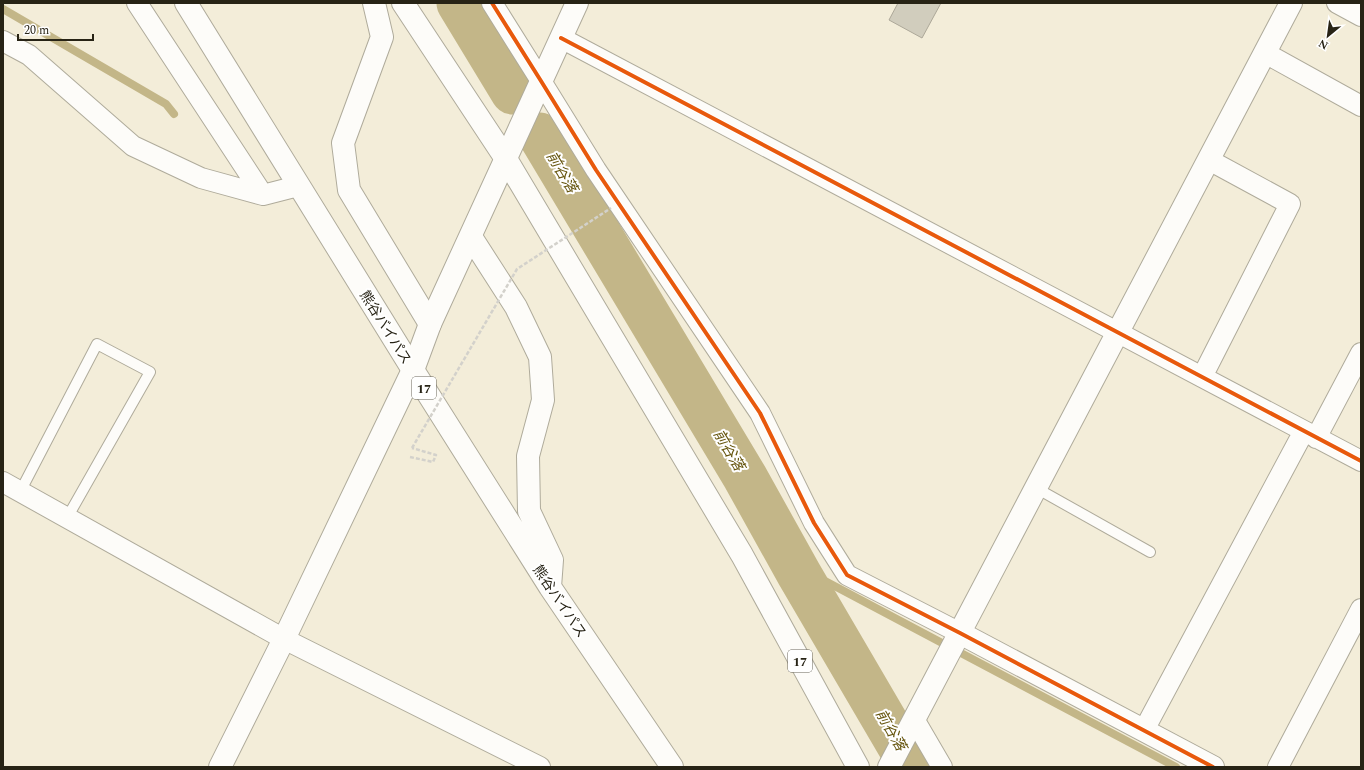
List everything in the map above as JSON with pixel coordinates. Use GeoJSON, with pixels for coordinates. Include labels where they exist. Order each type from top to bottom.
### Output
{"type":"FeatureCollection","features":[{"type":"Feature","properties":{"kind":"main road","name":"熊谷バイパス"},"geometry":{"type":"LineString","coordinates":[[186,3],[412,370],[550,586],[672,767]]}},
{"type":"Feature","properties":{"kind":"main road"},"geometry":{"type":"LineString","coordinates":[[374,3],[382,37],[343,143],[349,190],[430,324]]}},
{"type":"Feature","properties":{"kind":"main road","name":"17"},"geometry":{"type":"LineString","coordinates":[[403,3],[506,159],[742,555],[858,767]]}},
{"type":"Feature","properties":{"kind":"main road"},"geometry":{"type":"LineString","coordinates":[[220,767],[284,639],[412,370],[430,324],[577,3]]}},
{"type":"Feature","properties":{"kind":"main road"},"geometry":{"type":"LineString","coordinates":[[889,767],[1291,3]]}},
{"type":"Feature","properties":{"kind":"main road"},"geometry":{"type":"LineString","coordinates":[[471,236],[516,307],[540,357],[543,400],[528,456],[529,511],[552,560],[550,586]]}},
{"type":"Feature","properties":{"kind":"main road"},"geometry":{"type":"LineString","coordinates":[[960,634],[1212,767]]}},
{"type":"Feature","properties":{"kind":"street"},"geometry":{"type":"LineString","coordinates":[[137,3],[263,195]]}},
{"type":"Feature","properties":{"kind":"street"},"geometry":{"type":"LineString","coordinates":[[492,3],[542,81],[596,170],[760,413],[814,524],[848,575],[960,634]]}},
{"type":"Feature","properties":{"kind":"street"},"geometry":{"type":"LineString","coordinates":[[1337,3],[1361,16]]}},
{"type":"Feature","properties":{"kind":"street"},"geometry":{"type":"LineString","coordinates":[[561,38],[1361,461]]}},
{"type":"Feature","properties":{"kind":"street"},"geometry":{"type":"LineString","coordinates":[[3,41],[29,55],[133,146],[201,178],[263,195],[298,186]]}},
{"type":"Feature","properties":{"kind":"street"},"geometry":{"type":"LineString","coordinates":[[1265,53],[1361,106]]}},
{"type":"Feature","properties":{"kind":"street"},"geometry":{"type":"LineString","coordinates":[[1202,377],[1290,204],[1209,160]]}},
{"type":"Feature","properties":{"kind":"street"},"geometry":{"type":"LineString","coordinates":[[1144,730],[1310,434],[1361,354]]}},
{"type":"Feature","properties":{"kind":"street"},"geometry":{"type":"LineString","coordinates":[[3,482],[284,639],[540,767]]}},
{"type":"Feature","properties":{"kind":"street"},"geometry":{"type":"LineString","coordinates":[[1278,767],[1361,609]]}},
{"type":"Feature","properties":{"kind":"street"},"geometry":{"type":"LineString","coordinates":[[913,720],[942,767]]}},
{"type":"Feature","properties":{"kind":"lane"},"geometry":{"type":"LineString","coordinates":[[20,492],[97,344],[150,372],[67,518]]}},
{"type":"Feature","properties":{"kind":"lane"},"geometry":{"type":"LineString","coordinates":[[1036,488],[1150,552]]}},
{"type":"Feature","properties":{"kind":"path"},"geometry":{"type":"LineString","coordinates":[[410,456],[433,462],[436,455],[412,448],[517,269],[611,208]]}},
{"type":"Feature","properties":{"kind":"building"},"geometry":{"type":"Polygon","coordinates":[[[898,3],[941,3],[922,38],[889,20],[898,3]]]}},
{"type":"Feature","properties":{"kind":"waterway","name":"前谷落"},"geometry":{"type":"LineString","coordinates":[[459,3],[513,92]]}},
{"type":"Feature","properties":{"kind":"waterway"},"geometry":{"type":"LineString","coordinates":[[3,9],[166,104],[174,114]]}},
{"type":"Feature","properties":{"kind":"waterway","name":"前谷落"},"geometry":{"type":"LineString","coordinates":[[540,135],[745,477],[799,574],[912,767]]}},
{"type":"Feature","properties":{"kind":"waterway"},"geometry":{"type":"LineString","coordinates":[[793,564],[1176,767]]}},
{"type":"Feature","properties":{"kind":"cycle path"},"geometry":{"type":"LineString","coordinates":[[492,3],[596,170],[760,413],[814,523],[847,575],[1213,767]]}},
{"type":"Feature","properties":{"kind":"cycle path"},"geometry":{"type":"LineString","coordinates":[[561,38],[1361,461]]}}]}
